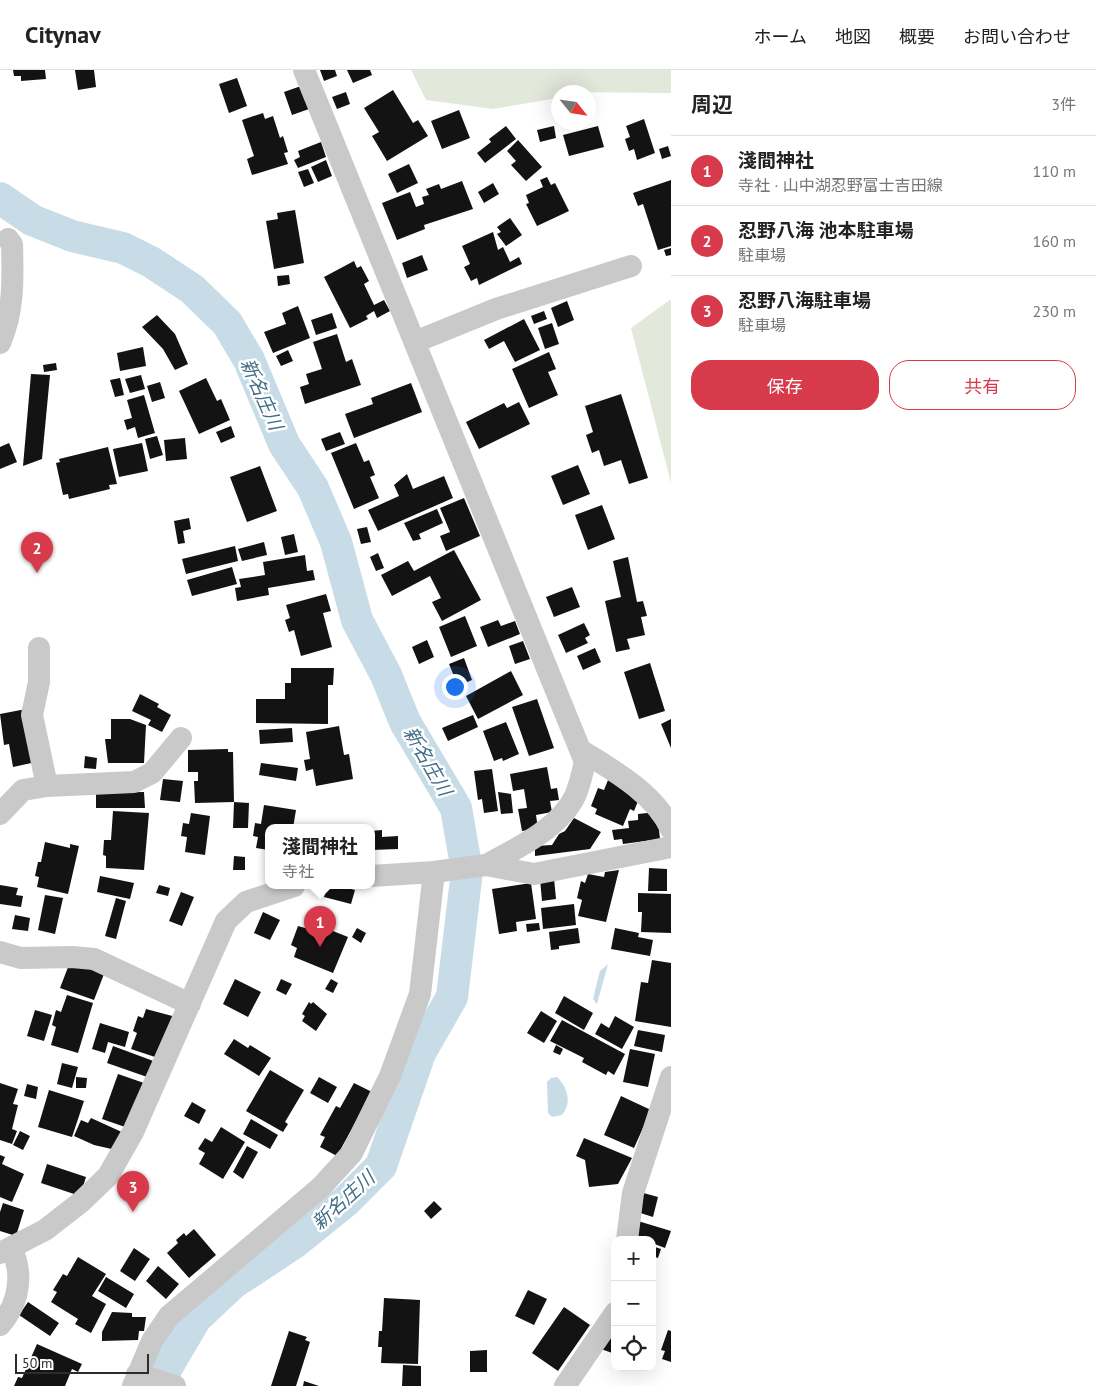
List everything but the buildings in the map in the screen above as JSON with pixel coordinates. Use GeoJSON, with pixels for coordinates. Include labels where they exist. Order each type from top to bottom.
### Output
{"type":"FeatureCollection","features":[{"type":"Feature","properties":{"kind":"street"},"geometry":{"type":"LineString","coordinates":[[304,70],[585,762],[575,797],[556,820],[536,838],[486,865]]}},
{"type":"Feature","properties":{"kind":"street"},"geometry":{"type":"LineString","coordinates":[[0,343],[7,326],[13,296],[12,244],[8,239]]}},
{"type":"Feature","properties":{"kind":"street"},"geometry":{"type":"LineString","coordinates":[[415,342],[496,309],[631,266]]}},
{"type":"Feature","properties":{"kind":"street"},"geometry":{"type":"LineString","coordinates":[[39,648],[39,682],[32,715],[46,786]]}},
{"type":"Feature","properties":{"kind":"street"},"geometry":{"type":"LineString","coordinates":[[0,814],[23,790],[46,786],[134,782],[152,772],[181,738]]}},
{"type":"Feature","properties":{"kind":"street"},"geometry":{"type":"LineString","coordinates":[[582,751],[618,774],[651,800],[671,829]]}},
{"type":"Feature","properties":{"kind":"street"},"geometry":{"type":"LineString","coordinates":[[375,876],[434,872],[486,865],[534,874],[671,847]]}},
{"type":"Feature","properties":{"kind":"street"},"geometry":{"type":"LineString","coordinates":[[175,1386],[137,1378],[152,1341],[169,1316],[321,1187],[352,1153],[390,1076],[420,994],[434,872]]}},
{"type":"Feature","properties":{"kind":"street"},"geometry":{"type":"LineString","coordinates":[[0,1325],[16,1300],[18,1261],[6,1250],[44,1230],[81,1202],[108,1176],[133,1132],[226,921],[246,902],[285,889]]}},
{"type":"Feature","properties":{"kind":"street"},"geometry":{"type":"LineString","coordinates":[[0,952],[21,958],[72,957],[94,959],[190,1004]]}},
{"type":"Feature","properties":{"kind":"street"},"geometry":{"type":"LineString","coordinates":[[628,1236],[633,1193],[671,1077]]}},
{"type":"Feature","properties":{"kind":"street"},"geometry":{"type":"LineString","coordinates":[[565,1386],[611,1319]]}},
{"type":"Feature","properties":{"kind":"green space"},"geometry":{"type":"Polygon","coordinates":[[[411,70],[671,70],[671,93],[596,92],[596,85],[551,85],[551,99],[493,109],[426,100],[411,70]]]}},
{"type":"Feature","properties":{"kind":"green space"},"geometry":{"type":"Polygon","coordinates":[[[671,299],[671,483],[631,328],[671,299]]]}},
{"type":"Feature","properties":{"kind":"water"},"geometry":{"type":"Polygon","coordinates":[[[608,964],[597,1004],[593,999],[600,971],[608,964]]]}},
{"type":"Feature","properties":{"kind":"water"},"geometry":{"type":"Polygon","coordinates":[[[557,1077],[564,1086],[568,1101],[562,1115],[552,1117],[548,1113],[547,1082],[551,1078],[557,1077]]]}},
{"type":"Feature","properties":{"kind":"waterway","name":"新名庄川"},"geometry":{"type":"LineString","coordinates":[[0,198],[32,220],[72,236],[123,248],[151,262],[192,289],[227,323],[249,360],[284,444],[313,488],[336,542],[357,620],[386,675],[405,722],[456,808],[467,871],[452,997],[420,1053],[381,1166],[346,1201],[294,1243],[232,1284],[196,1318],[156,1386]]}},
{"type":"Feature","properties":{"kind":"place","name":"忍野八海 池本駐車場"},"geometry":{"type":"Point","coordinates":[37,573]}},
{"type":"Feature","properties":{"kind":"place","name":"淺間神社"},"geometry":{"type":"Point","coordinates":[320,947]}},
{"type":"Feature","properties":{"kind":"place","name":"忍野八海駐車場"},"geometry":{"type":"Point","coordinates":[133,1212]}}]}
